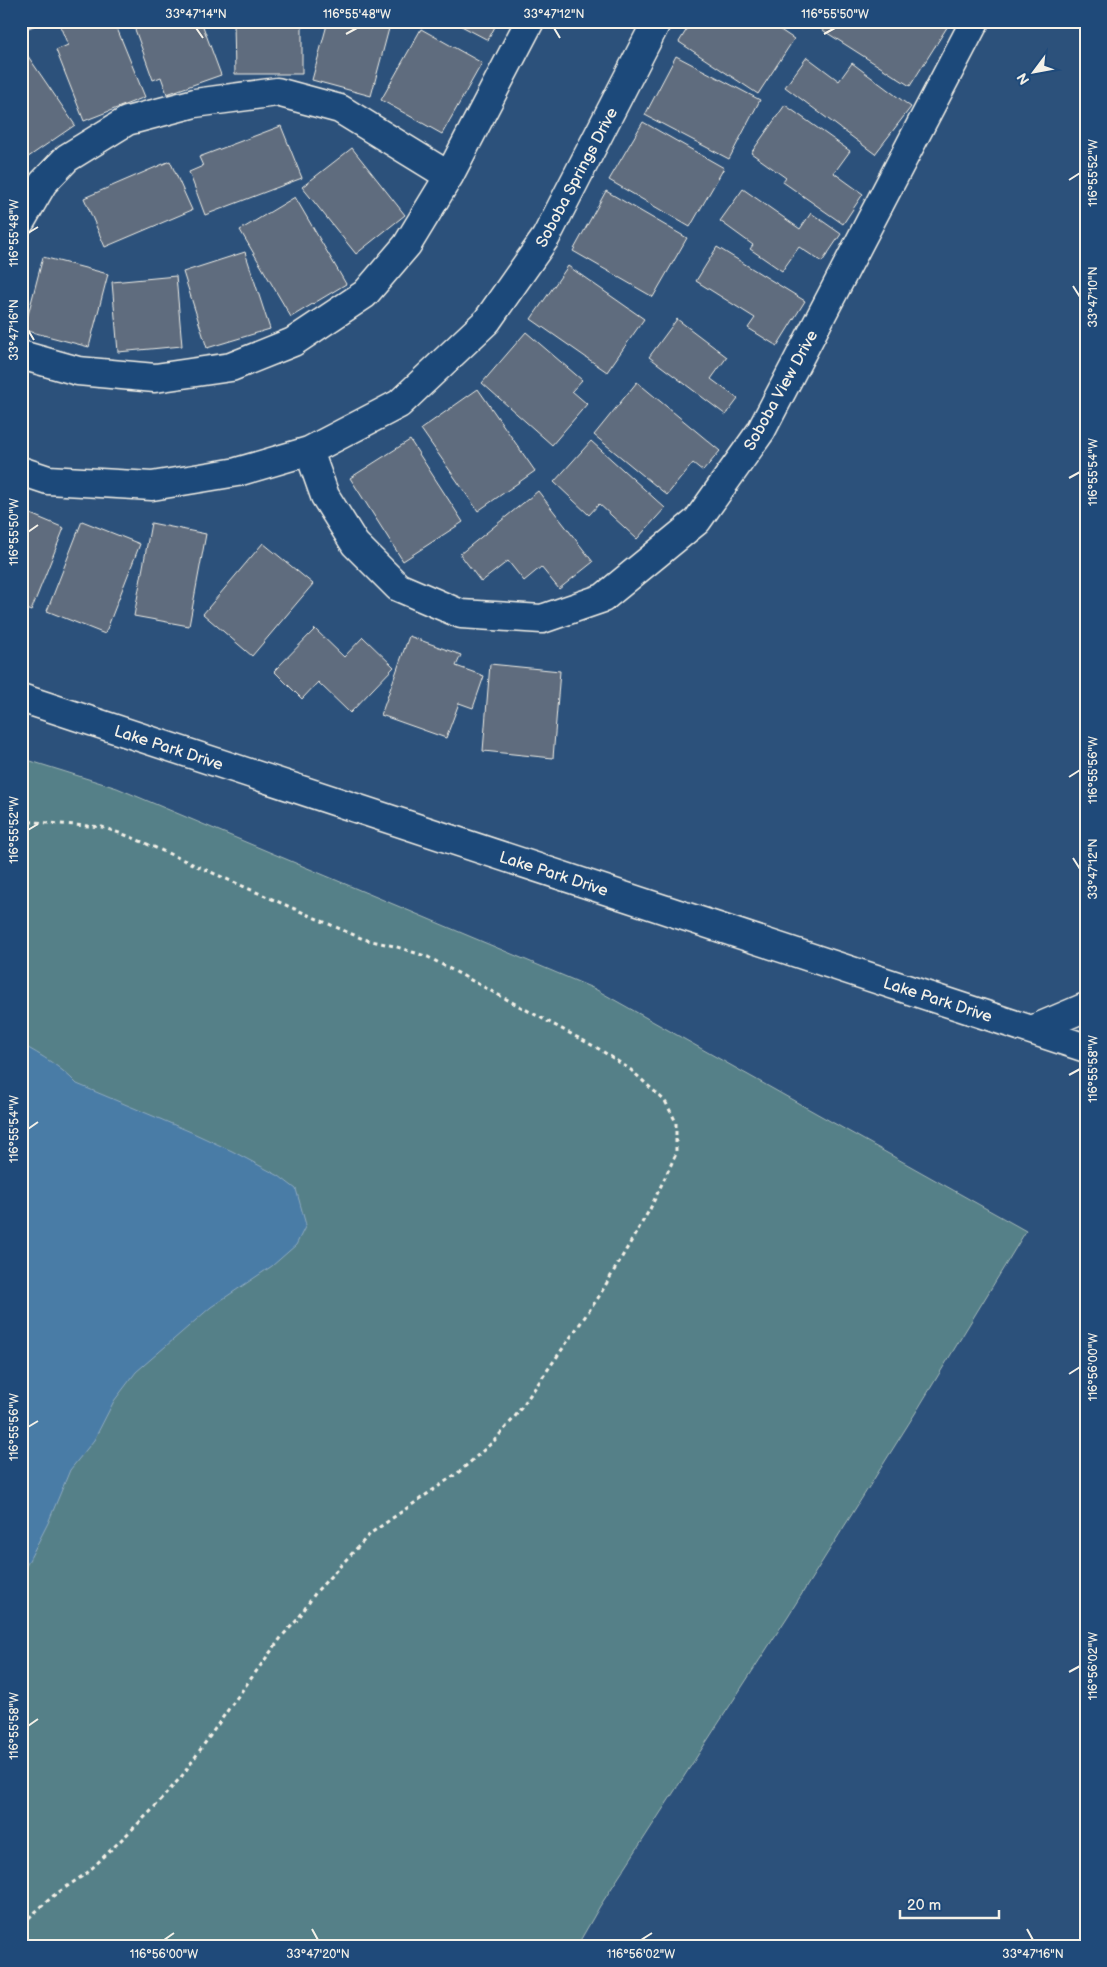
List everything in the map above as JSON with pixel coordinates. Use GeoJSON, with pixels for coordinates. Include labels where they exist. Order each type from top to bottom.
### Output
{"type":"FeatureCollection","features":[{"type":"Feature","properties":{"kind":"street"},"geometry":{"type":"LineString","coordinates":[[21,355],[78,371],[155,378],[231,367],[292,342],[365,294],[407,245],[449,176],[530,21]]}},
{"type":"Feature","properties":{"kind":"street","name":"Soboba Springs Drive"},"geometry":{"type":"LineString","coordinates":[[21,471],[48,480],[152,486],[237,472],[309,450],[399,404],[487,321],[546,237],[657,21]]}},
{"type":"Feature","properties":{"kind":"street","name":"Soboba View Drive"},"geometry":{"type":"LineString","coordinates":[[309,450],[325,496],[355,544],[398,587],[461,614],[542,619],[603,598],[697,521],[761,431],[975,21]]}},
{"type":"Feature","properties":{"kind":"street"},"geometry":{"type":"LineString","coordinates":[[21,221],[43,183],[67,158],[126,121],[195,104],[277,92],[340,109],[449,176]]}},
{"type":"Feature","properties":{"kind":"street","name":"Lake Park Drive"},"geometry":{"type":"LineString","coordinates":[[21,698],[1086,1048]]}},
{"type":"Feature","properties":{"kind":"street"},"geometry":{"type":"LineString","coordinates":[[1032,1030],[1086,1007]]}},
{"type":"Feature","properties":{"kind":"path"},"geometry":{"type":"LineString","coordinates":[[21,821],[102,827],[131,837],[363,939],[394,946],[428,957],[599,1049],[631,1070],[665,1101],[676,1122],[676,1154],[650,1209],[598,1298],[514,1418],[494,1441],[459,1472],[371,1533],[316,1592],[230,1707],[182,1776],[150,1812],[87,1873],[53,1896],[21,1925]]}},
{"type":"Feature","properties":{"kind":"green space"},"geometry":{"type":"Polygon","coordinates":[[[21,758],[117,788],[595,989],[1026,1231],[916,1412],[788,1616],[600,1906],[577,1946],[21,1946],[21,758]]]}},
{"type":"Feature","properties":{"kind":"water"},"geometry":{"type":"Polygon","coordinates":[[[21,1044],[65,1072],[77,1084],[191,1132],[279,1176],[296,1189],[306,1225],[296,1245],[272,1266],[211,1307],[136,1372],[114,1401],[94,1440],[70,1470],[48,1523],[21,1576],[21,1044]]]}},
{"type":"Feature","properties":{"kind":"building"},"geometry":{"type":"Polygon","coordinates":[[[21,21],[46,21],[21,31],[21,21]]]}},
{"type":"Feature","properties":{"kind":"building"},"geometry":{"type":"Polygon","coordinates":[[[72,21],[114,21],[145,97],[84,121],[56,50],[68,45],[60,26],[72,21]]]}},
{"type":"Feature","properties":{"kind":"building"},"geometry":{"type":"Polygon","coordinates":[[[132,21],[201,21],[221,75],[167,94],[161,77],[153,80],[132,21]]]}},
{"type":"Feature","properties":{"kind":"building"},"geometry":{"type":"Polygon","coordinates":[[[234,21],[302,21],[302,74],[235,74],[234,21]]]}},
{"type":"Feature","properties":{"kind":"building"},"geometry":{"type":"Polygon","coordinates":[[[328,21],[391,21],[371,96],[312,80],[328,21]]]}},
{"type":"Feature","properties":{"kind":"building"},"geometry":{"type":"Polygon","coordinates":[[[452,21],[498,21],[488,40],[452,21]]]}},
{"type":"Feature","properties":{"kind":"building"},"geometry":{"type":"Polygon","coordinates":[[[692,21],[767,21],[794,39],[758,94],[679,42],[692,21]]]}},
{"type":"Feature","properties":{"kind":"building"},"geometry":{"type":"Polygon","coordinates":[[[788,21],[801,21],[798,26],[788,21]]]}},
{"type":"Feature","properties":{"kind":"building"},"geometry":{"type":"Polygon","coordinates":[[[826,21],[951,21],[910,86],[821,29],[826,21]]]}},
{"type":"Feature","properties":{"kind":"building"},"geometry":{"type":"Polygon","coordinates":[[[421,29],[482,63],[442,134],[381,100],[421,29]]]}},
{"type":"Feature","properties":{"kind":"building"},"geometry":{"type":"Polygon","coordinates":[[[21,46],[75,125],[21,162],[21,46]]]}},
{"type":"Feature","properties":{"kind":"building"},"geometry":{"type":"Polygon","coordinates":[[[676,56],[760,100],[729,159],[645,115],[676,56]]]}},
{"type":"Feature","properties":{"kind":"building"},"geometry":{"type":"Polygon","coordinates":[[[807,57],[839,81],[852,63],[911,107],[875,154],[785,87],[807,57]]]}},
{"type":"Feature","properties":{"kind":"building"},"geometry":{"type":"Polygon","coordinates":[[[785,105],[850,151],[834,173],[863,194],[843,224],[783,182],[786,178],[751,153],[785,105]]]}},
{"type":"Feature","properties":{"kind":"building"},"geometry":{"type":"Polygon","coordinates":[[[643,122],[724,168],[690,227],[609,180],[643,122]]]}},
{"type":"Feature","properties":{"kind":"building"},"geometry":{"type":"Polygon","coordinates":[[[281,126],[302,178],[205,215],[189,172],[203,166],[199,157],[281,126]]]}},
{"type":"Feature","properties":{"kind":"building"},"geometry":{"type":"Polygon","coordinates":[[[352,148],[405,215],[356,254],[302,187],[352,148]]]}},
{"type":"Feature","properties":{"kind":"building"},"geometry":{"type":"Polygon","coordinates":[[[170,161],[192,210],[105,247],[84,198],[170,161]]]}},
{"type":"Feature","properties":{"kind":"building"},"geometry":{"type":"Polygon","coordinates":[[[743,189],[800,229],[811,213],[841,234],[822,262],[799,247],[782,271],[750,249],[753,245],[720,221],[743,189]]]}},
{"type":"Feature","properties":{"kind":"building"},"geometry":{"type":"Polygon","coordinates":[[[606,191],[687,238],[653,297],[573,251],[606,191]]]}},
{"type":"Feature","properties":{"kind":"building"},"geometry":{"type":"Polygon","coordinates":[[[295,197],[346,284],[291,317],[240,230],[295,197]]]}},
{"type":"Feature","properties":{"kind":"building"},"geometry":{"type":"Polygon","coordinates":[[[717,247],[805,301],[777,346],[748,328],[755,318],[696,281],[717,247]]]}},
{"type":"Feature","properties":{"kind":"building"},"geometry":{"type":"Polygon","coordinates":[[[245,252],[270,329],[207,348],[183,272],[245,252]]]}},
{"type":"Feature","properties":{"kind":"building"},"geometry":{"type":"Polygon","coordinates":[[[43,257],[108,274],[89,347],[24,330],[43,257]]]}},
{"type":"Feature","properties":{"kind":"building"},"geometry":{"type":"Polygon","coordinates":[[[568,266],[644,319],[607,372],[531,319],[568,266]]]}},
{"type":"Feature","properties":{"kind":"building"},"geometry":{"type":"Polygon","coordinates":[[[176,276],[182,346],[118,352],[112,282],[176,276]]]}},
{"type":"Feature","properties":{"kind":"building"},"geometry":{"type":"Polygon","coordinates":[[[677,319],[727,357],[711,379],[738,399],[726,415],[649,357],[677,319]]]}},
{"type":"Feature","properties":{"kind":"building"},"geometry":{"type":"Polygon","coordinates":[[[526,332],[582,380],[572,391],[587,404],[552,445],[482,383],[526,332]]]}},
{"type":"Feature","properties":{"kind":"building"},"geometry":{"type":"Polygon","coordinates":[[[637,382],[720,451],[703,471],[693,463],[667,495],[594,435],[637,382]]]}},
{"type":"Feature","properties":{"kind":"building"},"geometry":{"type":"Polygon","coordinates":[[[478,389],[535,471],[478,511],[421,429],[478,389]]]}},
{"type":"Feature","properties":{"kind":"building"},"geometry":{"type":"Polygon","coordinates":[[[410,440],[463,522],[403,561],[350,478],[410,440]]]}},
{"type":"Feature","properties":{"kind":"building"},"geometry":{"type":"Polygon","coordinates":[[[591,441],[665,508],[637,539],[599,504],[589,515],[554,482],[591,441]]]}},
{"type":"Feature","properties":{"kind":"building"},"geometry":{"type":"Polygon","coordinates":[[[538,491],[593,562],[559,589],[541,567],[524,581],[508,561],[481,582],[460,554],[538,491]]]}},
{"type":"Feature","properties":{"kind":"building"},"geometry":{"type":"Polygon","coordinates":[[[21,510],[64,528],[31,611],[21,607],[21,510]]]}},
{"type":"Feature","properties":{"kind":"building"},"geometry":{"type":"Polygon","coordinates":[[[82,521],[140,544],[105,634],[47,611],[82,521]]]}},
{"type":"Feature","properties":{"kind":"building"},"geometry":{"type":"Polygon","coordinates":[[[151,523],[206,534],[189,626],[134,616],[151,523]]]}},
{"type":"Feature","properties":{"kind":"building"},"geometry":{"type":"Polygon","coordinates":[[[263,543],[313,584],[252,656],[203,614],[263,543]]]}},
{"type":"Feature","properties":{"kind":"building"},"geometry":{"type":"Polygon","coordinates":[[[315,629],[344,657],[363,637],[394,667],[350,713],[318,682],[302,699],[274,671],[315,629]]]}},
{"type":"Feature","properties":{"kind":"building"},"geometry":{"type":"Polygon","coordinates":[[[409,636],[461,655],[456,666],[484,676],[473,708],[459,703],[446,738],[381,715],[409,636]]]}},
{"type":"Feature","properties":{"kind":"building"},"geometry":{"type":"Polygon","coordinates":[[[490,664],[560,671],[553,758],[483,751],[490,664]]]}}]}
